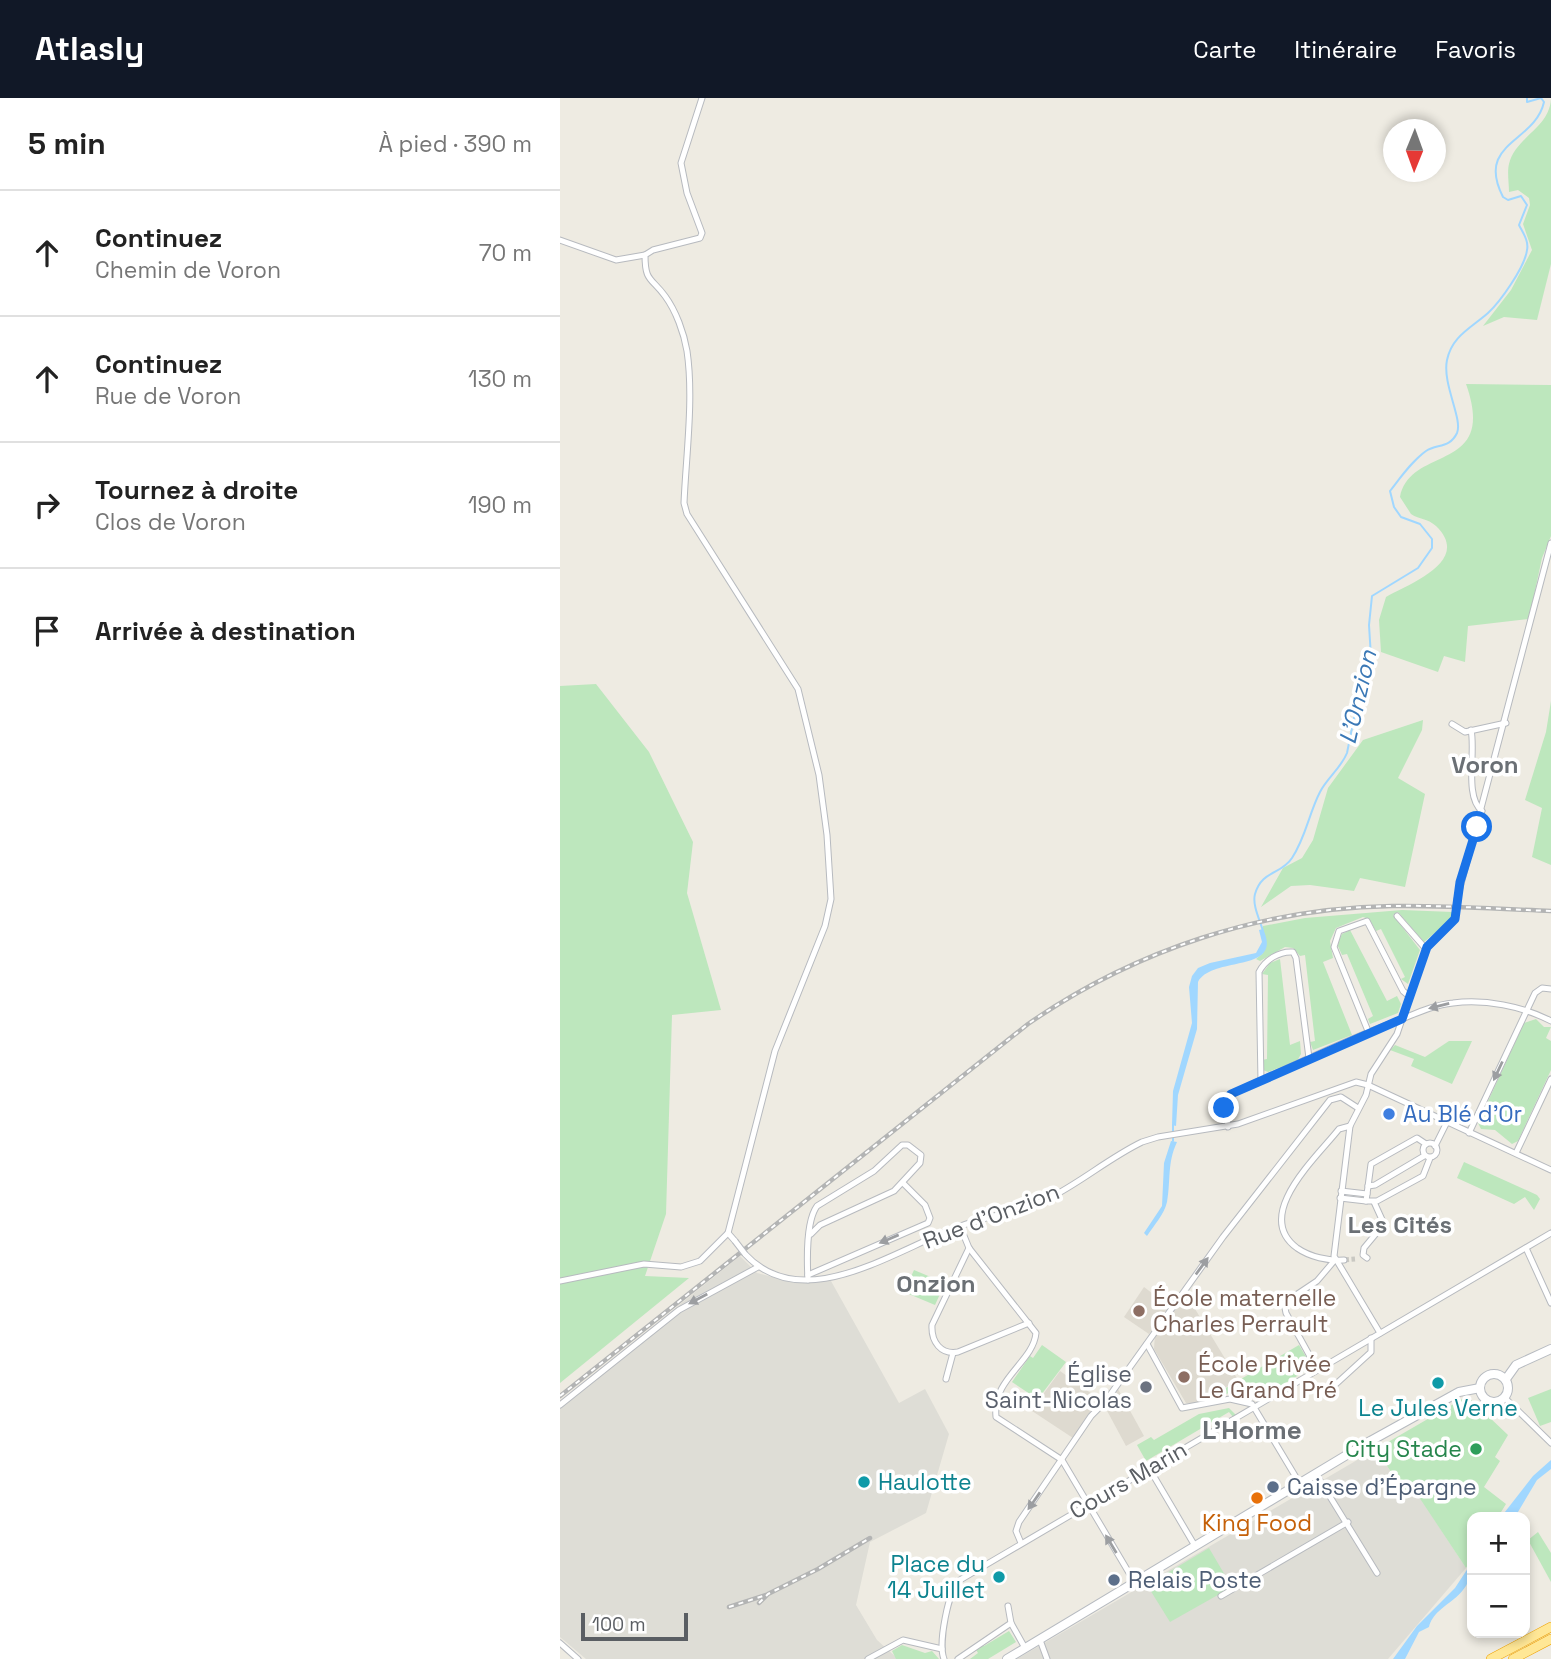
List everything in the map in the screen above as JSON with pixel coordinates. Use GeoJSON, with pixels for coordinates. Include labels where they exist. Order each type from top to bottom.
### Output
{"type":"FeatureCollection","features":[{"type":"Feature","properties":{"kind":"highway"},"geometry":{"type":"LineString","coordinates":[[1491,1659],[1551,1628]]}},
{"type":"Feature","properties":{"kind":"highway"},"geometry":{"type":"LineString","coordinates":[[1513,1659],[1551,1639]]}},
{"type":"Feature","properties":{"kind":"main road"},"geometry":{"type":"LineString","coordinates":[[1506,1379],[1516,1365],[1551,1349]]}},
{"type":"Feature","properties":{"kind":"main road"},"geometry":{"type":"LineString","coordinates":[[1490,1374],[1499,1374],[1506,1379],[1509,1388],[1505,1398],[1490,1402],[1483,1396],[1480,1388],[1483,1379],[1490,1374]]}},
{"type":"Feature","properties":{"kind":"main road"},"geometry":{"type":"LineString","coordinates":[[1007,1659],[1300,1483],[1459,1392],[1480,1388]]}},
{"type":"Feature","properties":{"kind":"street"},"geometry":{"type":"LineString","coordinates":[[560,240],[616,260],[645,255],[653,250],[700,237],[702,233],[683,179],[681,163],[702,98]]}},
{"type":"Feature","properties":{"kind":"street"},"geometry":{"type":"LineString","coordinates":[[560,1281],[644,1264],[681,1268],[701,1261],[728,1233],[775,1051],[825,926],[831,899],[827,835],[819,775],[798,689],[687,514],[684,503],[687,352],[680,326],[664,296],[648,281],[645,255]]}},
{"type":"Feature","properties":{"kind":"street"},"geometry":{"type":"LineString","coordinates":[[1317,1369],[1284,1306],[1286,1300],[1322,1277],[1334,1261],[1350,1125],[1366,1095],[1371,1074],[1392,1045],[1426,949],[1453,922],[1551,543]]}},
{"type":"Feature","properties":{"kind":"street"},"geometry":{"type":"LineString","coordinates":[[1452,724],[1462,731],[1506,723]]}},
{"type":"Feature","properties":{"kind":"street"},"geometry":{"type":"LineString","coordinates":[[1471,730],[1472,779],[1475,801],[1482,811]]}},
{"type":"Feature","properties":{"kind":"street"},"geometry":{"type":"LineString","coordinates":[[1397,916],[1426,949]]}},
{"type":"Feature","properties":{"kind":"street"},"geometry":{"type":"LineString","coordinates":[[1368,1031],[1334,947],[1339,931],[1367,921],[1403,991],[1410,997]]}},
{"type":"Feature","properties":{"kind":"street"},"geometry":{"type":"LineString","coordinates":[[1261,1081],[1259,972],[1266,962],[1285,952],[1293,952],[1296,958],[1309,1058]]}},
{"type":"Feature","properties":{"kind":"street"},"geometry":{"type":"LineString","coordinates":[[1469,1133],[1537,991],[1551,989]]}},
{"type":"Feature","properties":{"kind":"street"},"geometry":{"type":"LineString","coordinates":[[1228,1127],[1224,1108],[1227,1097],[1368,1031],[1435,1006],[1454,1002],[1497,1004],[1527,1010],[1551,1021]]}},
{"type":"Feature","properties":{"kind":"street"},"geometry":{"type":"LineString","coordinates":[[1516,1153],[1551,1079]]}},
{"type":"Feature","properties":{"kind":"street","name":"Rue d'Onzion"},"geometry":{"type":"LineString","coordinates":[[758,1268],[808,1278],[854,1270],[960,1226],[1048,1198],[1138,1144],[1169,1135],[1228,1127],[1350,1083],[1368,1085]]}},
{"type":"Feature","properties":{"kind":"street"},"geometry":{"type":"LineString","coordinates":[[1368,1085],[1551,1170]]}},
{"type":"Feature","properties":{"kind":"street"},"geometry":{"type":"LineString","coordinates":[[1021,1543],[1016,1531],[1019,1522],[1091,1416],[1147,1344],[1223,1237],[1330,1100],[1341,1097],[1358,1108]]}},
{"type":"Feature","properties":{"kind":"street"},"geometry":{"type":"LineString","coordinates":[[1368,1186],[1437,1153],[1435,1146],[1447,1122]]}},
{"type":"Feature","properties":{"kind":"street"},"geometry":{"type":"LineString","coordinates":[[1344,1260],[1334,1261],[1310,1255],[1293,1245],[1282,1227],[1280,1211],[1286,1197],[1339,1129],[1350,1125]]}},
{"type":"Feature","properties":{"kind":"street"},"geometry":{"type":"LineString","coordinates":[[1367,1198],[1371,1164],[1417,1138],[1435,1146]]}},
{"type":"Feature","properties":{"kind":"street"},"geometry":{"type":"LineString","coordinates":[[808,1278],[805,1258],[812,1216],[817,1206],[875,1171],[905,1144],[920,1155],[922,1161],[903,1183],[889,1194],[820,1224],[811,1234]]}},
{"type":"Feature","properties":{"kind":"street"},"geometry":{"type":"LineString","coordinates":[[1374,1202],[1423,1176],[1427,1157],[1422,1149],[1426,1144]]}},
{"type":"Feature","properties":{"kind":"street"},"geometry":{"type":"LineString","coordinates":[[1393,1175],[1400,1188]]}},
{"type":"Feature","properties":{"kind":"street","name":"Rue d'Onzion"},"geometry":{"type":"LineString","coordinates":[[808,1278],[928,1223],[930,1218],[925,1205],[903,1183]]}},
{"type":"Feature","properties":{"kind":"street"},"geometry":{"type":"LineString","coordinates":[[1341,1195],[1367,1198],[1374,1202],[1384,1224],[1364,1248],[1365,1257],[1355,1259]]}},
{"type":"Feature","properties":{"kind":"street"},"geometry":{"type":"LineString","coordinates":[[960,1226],[970,1248],[1036,1333],[1035,1339],[1000,1389],[995,1414],[1062,1460],[1135,1583]]}},
{"type":"Feature","properties":{"kind":"street"},"geometry":{"type":"LineString","coordinates":[[560,1405],[679,1310],[758,1268],[728,1233]]}},
{"type":"Feature","properties":{"kind":"street","name":"Cours Marin"},"geometry":{"type":"LineString","coordinates":[[944,1659],[942,1649],[951,1594],[956,1584],[1087,1504],[1551,1233]]}},
{"type":"Feature","properties":{"kind":"street"},"geometry":{"type":"LineString","coordinates":[[970,1248],[932,1325],[932,1336],[936,1345],[953,1353],[1021,1329],[1029,1323]]}},
{"type":"Feature","properties":{"kind":"street"},"geometry":{"type":"LineString","coordinates":[[1526,1248],[1551,1303]]}},
{"type":"Feature","properties":{"kind":"street"},"geometry":{"type":"LineString","coordinates":[[1334,1261],[1380,1333]]}},
{"type":"Feature","properties":{"kind":"street"},"geometry":{"type":"LineString","coordinates":[[1336,1384],[1371,1352],[1371,1338]]}},
{"type":"Feature","properties":{"kind":"street"},"geometry":{"type":"LineString","coordinates":[[1147,1344],[1182,1408],[1230,1399],[1254,1406],[1300,1483]]}},
{"type":"Feature","properties":{"kind":"street"},"geometry":{"type":"LineString","coordinates":[[946,1379],[952,1367],[953,1353]]}},
{"type":"Feature","properties":{"kind":"street"},"geometry":{"type":"LineString","coordinates":[[1505,1398],[1551,1443]]}},
{"type":"Feature","properties":{"kind":"street"},"geometry":{"type":"LineString","coordinates":[[1149,1468],[1196,1547]]}},
{"type":"Feature","properties":{"kind":"street"},"geometry":{"type":"LineString","coordinates":[[1317,1474],[1377,1573]]}},
{"type":"Feature","properties":{"kind":"street"},"geometry":{"type":"LineString","coordinates":[[1222,1597],[1348,1522]]}},
{"type":"Feature","properties":{"kind":"street"},"geometry":{"type":"LineString","coordinates":[[1008,1606],[1011,1623],[1025,1648]]}},
{"type":"Feature","properties":{"kind":"street"},"geometry":{"type":"LineString","coordinates":[[958,1659],[1011,1623]]}},
{"type":"Feature","properties":{"kind":"street"},"geometry":{"type":"LineString","coordinates":[[868,1659],[903,1640],[942,1649]]}},
{"type":"Feature","properties":{"kind":"street"},"geometry":{"type":"LineString","coordinates":[[1040,1640],[1047,1659]]}},
{"type":"Feature","properties":{"kind":"street"},"geometry":{"type":"LineString","coordinates":[[560,1643],[578,1659]]}},
{"type":"Feature","properties":{"kind":"shaded area"},"geometry":{"type":"Polygon","coordinates":[[[740,1256],[757,1273],[795,1283],[831,1281],[899,1403],[925,1389],[949,1434],[926,1513],[870,1542],[856,1605],[877,1640],[898,1659],[586,1659],[560,1637],[560,1401],[740,1256]]]}},
{"type":"Feature","properties":{"kind":"shaded area"},"geometry":{"type":"Polygon","coordinates":[[[1144,1287],[1169,1306],[1149,1334],[1124,1317],[1144,1287]]]}},
{"type":"Feature","properties":{"kind":"shaded area"},"geometry":{"type":"Polygon","coordinates":[[[1186,1294],[1238,1380],[1200,1403],[1186,1403],[1154,1349],[1155,1334],[1186,1294]]]}},
{"type":"Feature","properties":{"kind":"shaded area"},"geometry":{"type":"Polygon","coordinates":[[[1060,1371],[1099,1399],[1073,1438],[1026,1407],[1031,1400],[1035,1403],[1039,1400],[1060,1371]]]}},
{"type":"Feature","properties":{"kind":"shaded area"},"geometry":{"type":"Polygon","coordinates":[[[1118,1389],[1144,1436],[1126,1446],[1105,1407],[1118,1389]]]}},
{"type":"Feature","properties":{"kind":"shaded area"},"geometry":{"type":"Polygon","coordinates":[[[1376,1449],[1406,1495],[1415,1490],[1466,1568],[1388,1659],[1017,1659],[1376,1449]]]}},
{"type":"Feature","properties":{"kind":"green space"},"geometry":{"type":"Polygon","coordinates":[[[1551,99],[1551,264],[1537,320],[1504,317],[1483,326],[1511,290],[1532,250],[1523,224],[1530,205],[1529,198],[1518,190],[1509,192],[1508,167],[1512,155],[1544,118],[1551,99]]]}},
{"type":"Feature","properties":{"kind":"green space"},"geometry":{"type":"Polygon","coordinates":[[[1466,384],[1551,385],[1551,536],[1542,558],[1529,619],[1468,626],[1465,662],[1444,656],[1438,672],[1381,652],[1379,620],[1386,597],[1434,569],[1443,560],[1447,550],[1445,539],[1436,526],[1411,514],[1400,497],[1407,481],[1419,470],[1462,445],[1471,432],[1473,413],[1466,384]]]}},
{"type":"Feature","properties":{"kind":"green space"},"geometry":{"type":"Polygon","coordinates":[[[596,684],[649,752],[693,842],[687,893],[721,1010],[672,1015],[666,1214],[645,1276],[689,1278],[560,1383],[560,686],[596,684]]]}},
{"type":"Feature","properties":{"kind":"green space"},"geometry":{"type":"Polygon","coordinates":[[[1551,701],[1551,865],[1532,857],[1542,808],[1525,800],[1546,732],[1551,701]]]}},
{"type":"Feature","properties":{"kind":"green space"},"geometry":{"type":"Polygon","coordinates":[[[1423,720],[1422,730],[1398,778],[1425,794],[1405,887],[1360,878],[1354,891],[1310,885],[1291,886],[1261,907],[1283,868],[1302,858],[1313,840],[1328,788],[1363,740],[1423,720]]]}},
{"type":"Feature","properties":{"kind":"green space"},"geometry":{"type":"Polygon","coordinates":[[[1402,910],[1453,912],[1450,920],[1424,942],[1398,912],[1393,915],[1420,950],[1408,984],[1401,979],[1405,977],[1381,929],[1376,931],[1369,919],[1363,917],[1336,928],[1330,941],[1333,958],[1323,962],[1352,1035],[1313,1050],[1310,1042],[1315,1041],[1305,955],[1300,956],[1293,948],[1285,947],[1260,961],[1256,959],[1263,953],[1263,926],[1305,918],[1402,910]]]}},
{"type":"Feature","properties":{"kind":"green space"},"geometry":{"type":"Polygon","coordinates":[[[1350,930],[1387,1001],[1397,996],[1401,1004],[1398,1013],[1370,1024],[1368,1019],[1373,1016],[1347,954],[1342,955],[1337,944],[1342,934],[1350,930]]]}},
{"type":"Feature","properties":{"kind":"green space"},"geometry":{"type":"Polygon","coordinates":[[[1280,959],[1290,1045],[1300,1041],[1301,1054],[1297,1061],[1268,1072],[1263,1070],[1262,1060],[1267,1059],[1268,975],[1262,974],[1270,963],[1280,959]]]}},
{"type":"Feature","properties":{"kind":"green space"},"geometry":{"type":"Polygon","coordinates":[[[1536,1019],[1544,1027],[1551,1027],[1546,1038],[1551,1041],[1551,1070],[1518,1141],[1512,1144],[1495,1130],[1481,1129],[1478,1123],[1524,1023],[1536,1019]]]}},
{"type":"Feature","properties":{"kind":"green space"},"geometry":{"type":"Polygon","coordinates":[[[1449,1041],[1472,1041],[1452,1084],[1411,1066],[1414,1059],[1390,1050],[1395,1045],[1425,1057],[1449,1041]]]}},
{"type":"Feature","properties":{"kind":"green space"},"geometry":{"type":"Polygon","coordinates":[[[1464,1162],[1537,1195],[1540,1199],[1534,1210],[1525,1197],[1514,1204],[1457,1178],[1464,1162]]]}},
{"type":"Feature","properties":{"kind":"green space"},"geometry":{"type":"Polygon","coordinates":[[[914,1270],[945,1283],[935,1305],[904,1292],[914,1270]]]}},
{"type":"Feature","properties":{"kind":"green space"},"geometry":{"type":"Polygon","coordinates":[[[1042,1345],[1066,1362],[1035,1403],[1031,1400],[1033,1396],[1012,1382],[1030,1356],[1033,1358],[1042,1345]]]}},
{"type":"Feature","properties":{"kind":"green space"},"geometry":{"type":"Polygon","coordinates":[[[1299,1345],[1312,1367],[1266,1395],[1259,1398],[1237,1392],[1212,1396],[1299,1345]]]}},
{"type":"Feature","properties":{"kind":"green space"},"geometry":{"type":"Polygon","coordinates":[[[1551,1389],[1551,1422],[1540,1426],[1528,1398],[1551,1389]]]}},
{"type":"Feature","properties":{"kind":"green space"},"geometry":{"type":"Polygon","coordinates":[[[1464,1398],[1469,1398],[1508,1435],[1495,1457],[1500,1461],[1484,1487],[1506,1504],[1501,1512],[1467,1512],[1466,1568],[1415,1491],[1406,1495],[1376,1449],[1464,1398]]]}},
{"type":"Feature","properties":{"kind":"green space"},"geometry":{"type":"Polygon","coordinates":[[[1229,1408],[1236,1415],[1233,1417],[1229,1412],[1146,1461],[1137,1445],[1151,1437],[1154,1440],[1199,1414],[1229,1408]]]}},
{"type":"Feature","properties":{"kind":"green space"},"geometry":{"type":"Polygon","coordinates":[[[1538,1532],[1551,1553],[1551,1582],[1530,1544],[1530,1538],[1538,1532]]]}},
{"type":"Feature","properties":{"kind":"green space"},"geometry":{"type":"Polygon","coordinates":[[[1209,1548],[1232,1587],[1170,1622],[1147,1585],[1209,1548]]]}},
{"type":"Feature","properties":{"kind":"green space"},"geometry":{"type":"Polygon","coordinates":[[[1009,1631],[1016,1642],[988,1659],[970,1659],[978,1653],[975,1648],[979,1645],[984,1646],[1009,1631]]]}},
{"type":"Feature","properties":{"kind":"green space"},"geometry":{"type":"Polygon","coordinates":[[[902,1645],[925,1653],[932,1651],[939,1659],[896,1659],[892,1651],[902,1645]]]}},
{"type":"Feature","properties":{"kind":"water"},"geometry":{"type":"Polygon","coordinates":[[[1263,929],[1267,943],[1264,952],[1256,958],[1206,974],[1198,982],[1197,1029],[1178,1095],[1176,1126],[1172,1125],[1173,1091],[1192,1023],[1189,987],[1192,976],[1198,968],[1210,963],[1256,953],[1262,942],[1259,930],[1263,929]]]}},
{"type":"Feature","properties":{"kind":"water"},"geometry":{"type":"Polygon","coordinates":[[[1171,1141],[1177,1142],[1170,1164],[1166,1207],[1147,1236],[1144,1233],[1162,1206],[1164,1163],[1171,1141]]]}},
{"type":"Feature","properties":{"kind":"water"},"geometry":{"type":"Polygon","coordinates":[[[1551,1460],[1551,1469],[1537,1480],[1518,1512],[1505,1512],[1533,1476],[1551,1460]]]}},
{"type":"Feature","properties":{"kind":"water"},"geometry":{"type":"Polygon","coordinates":[[[1467,1570],[1467,1582],[1460,1593],[1433,1618],[1429,1627],[1419,1632],[1405,1659],[1393,1659],[1417,1626],[1455,1588],[1467,1570]]]}},
{"type":"Feature","properties":{"kind":"waterway","name":"L'Onzion"},"geometry":{"type":"LineString","coordinates":[[1527,98],[1527,102],[1541,98]]}},
{"type":"Feature","properties":{"kind":"waterway","name":"L'Onzion"},"geometry":{"type":"LineString","coordinates":[[1263,931],[1255,903],[1258,886],[1292,858],[1320,792],[1347,753],[1361,683],[1371,657],[1369,625],[1372,596],[1418,568],[1432,548],[1432,539],[1420,524],[1401,517],[1394,507],[1390,491],[1421,455],[1451,441],[1457,433],[1457,419],[1446,369],[1450,352],[1458,339],[1499,301],[1517,275],[1525,257],[1527,243],[1519,225],[1527,205],[1521,196],[1508,200],[1503,197],[1496,179],[1496,165],[1501,154],[1539,116],[1544,102],[1541,98]]}},
{"type":"Feature","properties":{"kind":"waterway","name":"L'Onzion"},"geometry":{"type":"LineString","coordinates":[[1173,1125],[1173,1141]]}},
{"type":"Feature","properties":{"kind":"tunnel"},"geometry":{"type":"LineString","coordinates":[[1344,1260],[1355,1259]]}},
{"type":"Feature","properties":{"kind":"railway"},"geometry":{"type":"LineString","coordinates":[[560,1396],[1028,1024],[1112,975],[1201,938],[1295,915],[1392,906],[1551,911]]}},
{"type":"Feature","properties":{"kind":"railway"},"geometry":{"type":"LineString","coordinates":[[759,1603],[768,1594],[818,1569],[870,1538]]}},
{"type":"Feature","properties":{"kind":"railway"},"geometry":{"type":"LineString","coordinates":[[729,1607],[766,1595]]}},
{"type":"Feature","properties":{"kind":"place","name":"Au Blé d'Or"},"geometry":{"type":"Point","coordinates":[1389,1114]}},
{"type":"Feature","properties":{"kind":"place","name":"École maternelle Charles Perrault"},"geometry":{"type":"Point","coordinates":[1139,1311]}},
{"type":"Feature","properties":{"kind":"place","name":"École Privée Le Grand Pré"},"geometry":{"type":"Point","coordinates":[1184,1377]}},
{"type":"Feature","properties":{"kind":"place","name":"Le Jules Verne"},"geometry":{"type":"Point","coordinates":[1438,1383]}},
{"type":"Feature","properties":{"kind":"place","name":"Église Saint-Nicolas"},"geometry":{"type":"Point","coordinates":[1146,1387]}},
{"type":"Feature","properties":{"kind":"place","name":"City Stade"},"geometry":{"type":"Point","coordinates":[1476,1449]}},
{"type":"Feature","properties":{"kind":"place","name":"Haulotte"},"geometry":{"type":"Point","coordinates":[864,1482]}},
{"type":"Feature","properties":{"kind":"place","name":"Caisse d'Épargne"},"geometry":{"type":"Point","coordinates":[1273,1487]}},
{"type":"Feature","properties":{"kind":"place","name":"King Food"},"geometry":{"type":"Point","coordinates":[1257,1498]}},
{"type":"Feature","properties":{"kind":"place","name":"Place du 14 Juillet"},"geometry":{"type":"Point","coordinates":[999,1577]}},
{"type":"Feature","properties":{"kind":"place","name":"Relais Poste"},"geometry":{"type":"Point","coordinates":[1114,1580]}},
{"type":"Feature","properties":{"kind":"district","name":"Voron"},"geometry":{"type":"Point","coordinates":[1485,765]}},
{"type":"Feature","properties":{"kind":"district","name":"Les Cités"},"geometry":{"type":"Point","coordinates":[1400,1225]}},
{"type":"Feature","properties":{"kind":"district","name":"Onzion"},"geometry":{"type":"Point","coordinates":[936,1284]}},
{"type":"Feature","properties":{"kind":"district","name":"L'Horme"},"geometry":{"type":"Point","coordinates":[1252,1430]}},
{"type":"Feature","properties":{"kind":"route"},"geometry":{"type":"LineString","coordinates":[[1224,1108],[1227,1097],[1231,1094],[1368,1031],[1402,1019],[1427,947],[1455,919],[1460,882],[1477,827]]}}]}
